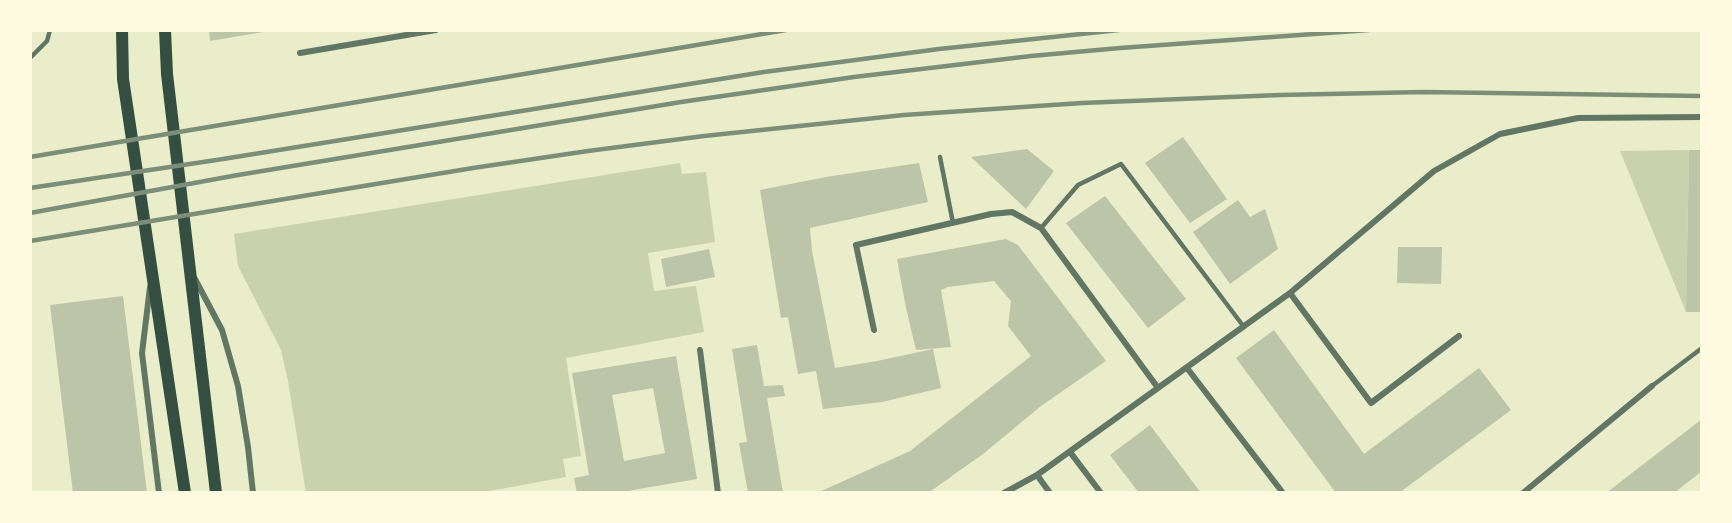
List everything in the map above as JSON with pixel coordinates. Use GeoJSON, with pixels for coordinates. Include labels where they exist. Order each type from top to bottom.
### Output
{"type":"FeatureCollection","features":[{"type":"Feature","properties":{"kind":"main road"},"geometry":{"type":"LineString","coordinates":[[122,30],[123,79],[185,493]]}},
{"type":"Feature","properties":{"kind":"main road"},"geometry":{"type":"LineString","coordinates":[[165,30],[167,74],[216,493]]}},
{"type":"Feature","properties":{"kind":"street"},"geometry":{"type":"LineString","coordinates":[[300,53],[436,30]]}},
{"type":"Feature","properties":{"kind":"street"},"geometry":{"type":"LineString","coordinates":[[1004,493],[1037,475],[1070,452],[1290,293],[1434,171],[1500,134],[1578,118],[1702,117]]}},
{"type":"Feature","properties":{"kind":"street"},"geometry":{"type":"LineString","coordinates":[[874,330],[856,245],[991,214],[1012,212],[1041,228],[1158,388]]}},
{"type":"Feature","properties":{"kind":"street"},"geometry":{"type":"LineString","coordinates":[[153,269],[142,353],[159,493]]}},
{"type":"Feature","properties":{"kind":"street"},"geometry":{"type":"LineString","coordinates":[[190,270],[222,330],[238,386],[253,493]]}},
{"type":"Feature","properties":{"kind":"street"},"geometry":{"type":"LineString","coordinates":[[1290,293],[1371,403],[1459,336]]}},
{"type":"Feature","properties":{"kind":"street"},"geometry":{"type":"LineString","coordinates":[[700,350],[718,493]]}},
{"type":"Feature","properties":{"kind":"street"},"geometry":{"type":"LineString","coordinates":[[1187,368],[1284,493]]}},
{"type":"Feature","properties":{"kind":"street"},"geometry":{"type":"LineString","coordinates":[[1524,493],[1652,387]]}},
{"type":"Feature","properties":{"kind":"street"},"geometry":{"type":"LineString","coordinates":[[1070,452],[1101,493]]}},
{"type":"Feature","properties":{"kind":"street"},"geometry":{"type":"LineString","coordinates":[[1037,475],[1050,493]]}},
{"type":"Feature","properties":{"kind":"lane"},"geometry":{"type":"LineString","coordinates":[[30,58],[46,42],[50,30]]}},
{"type":"Feature","properties":{"kind":"lane"},"geometry":{"type":"LineString","coordinates":[[940,157],[953,223]]}},
{"type":"Feature","properties":{"kind":"lane"},"geometry":{"type":"LineString","coordinates":[[1041,228],[1078,185],[1120,164],[1244,327]]}},
{"type":"Feature","properties":{"kind":"lane"},"geometry":{"type":"LineString","coordinates":[[1652,387],[1702,348]]}},
{"type":"Feature","properties":{"kind":"green space"},"geometry":{"type":"Polygon","coordinates":[[[1689,150],[1686,312],[1620,151],[1689,150]]]}},
{"type":"Feature","properties":{"kind":"green space"},"geometry":{"type":"Polygon","coordinates":[[[680,163],[682,174],[706,172],[715,242],[648,253],[654,291],[696,286],[704,332],[566,358],[581,456],[563,459],[566,477],[479,493],[306,493],[281,350],[238,266],[234,234],[680,163]]]}},
{"type":"Feature","properties":{"kind":"building"},"geometry":{"type":"Polygon","coordinates":[[[209,30],[269,30],[269,31],[210,41],[209,30]]]}},
{"type":"Feature","properties":{"kind":"building"},"geometry":{"type":"Polygon","coordinates":[[[1183,137],[1227,199],[1190,223],[1145,163],[1183,137]]]}},
{"type":"Feature","properties":{"kind":"building"},"geometry":{"type":"Polygon","coordinates":[[[1027,149],[1054,171],[1026,209],[971,157],[1027,149]]]}},
{"type":"Feature","properties":{"kind":"building"},"geometry":{"type":"Polygon","coordinates":[[[1689,150],[1702,150],[1702,312],[1686,312],[1689,150]]]}},
{"type":"Feature","properties":{"kind":"building"},"geometry":{"type":"Polygon","coordinates":[[[919,163],[928,202],[810,228],[812,251],[835,368],[933,349],[941,388],[882,402],[823,409],[816,371],[798,374],[788,317],[781,318],[760,190],[919,163]]]}},
{"type":"Feature","properties":{"kind":"building"},"geometry":{"type":"Polygon","coordinates":[[[1105,196],[1186,299],[1148,328],[1066,223],[1105,196]]]}},
{"type":"Feature","properties":{"kind":"building"},"geometry":{"type":"Polygon","coordinates":[[[1238,200],[1250,217],[1265,209],[1278,249],[1230,284],[1193,232],[1238,200]]]}},
{"type":"Feature","properties":{"kind":"building"},"geometry":{"type":"Polygon","coordinates":[[[1006,239],[1018,245],[1106,361],[1041,406],[983,454],[928,493],[817,493],[910,451],[1031,356],[1008,326],[1011,301],[994,281],[941,290],[951,347],[916,350],[906,308],[897,259],[1006,239]]]}},
{"type":"Feature","properties":{"kind":"building"},"geometry":{"type":"Polygon","coordinates":[[[1398,247],[1442,247],[1441,284],[1397,283],[1398,247]]]}},
{"type":"Feature","properties":{"kind":"building"},"geometry":{"type":"Polygon","coordinates":[[[709,249],[715,277],[666,287],[661,259],[709,249]]]}},
{"type":"Feature","properties":{"kind":"building"},"geometry":{"type":"Polygon","coordinates":[[[123,296],[147,493],[73,493],[50,305],[123,296]]]}},
{"type":"Feature","properties":{"kind":"building"},"geometry":{"type":"Polygon","coordinates":[[[1274,330],[1364,454],[1479,368],[1511,410],[1399,493],[1336,493],[1236,358],[1274,330]]]}},
{"type":"Feature","properties":{"kind":"building"},"geometry":{"type":"Polygon","coordinates":[[[757,345],[764,386],[783,385],[785,396],[767,398],[783,493],[748,493],[739,443],[747,442],[732,349],[757,345]]]}},
{"type":"Feature","properties":{"kind":"building"},"geometry":{"type":"Polygon","coordinates":[[[676,356],[697,479],[616,493],[577,493],[574,478],[589,475],[572,373],[676,356]],[[653,388],[612,395],[624,461],[665,453],[653,388]]]}},
{"type":"Feature","properties":{"kind":"building"},"geometry":{"type":"Polygon","coordinates":[[[1702,419],[1702,471],[1674,493],[1606,493],[1702,419]]]}},
{"type":"Feature","properties":{"kind":"building"},"geometry":{"type":"Polygon","coordinates":[[[1150,425],[1201,493],[1139,493],[1110,455],[1150,425]]]}},
{"type":"Feature","properties":{"kind":"railway"},"geometry":{"type":"LineString","coordinates":[[30,157],[786,30]]}},
{"type":"Feature","properties":{"kind":"railway"},"geometry":{"type":"LineString","coordinates":[[30,188],[764,72],[939,49],[1119,30]]}},
{"type":"Feature","properties":{"kind":"railway"},"geometry":{"type":"LineString","coordinates":[[30,213],[238,175],[681,102],[854,77],[1031,56],[1369,30]]}},
{"type":"Feature","properties":{"kind":"railway"},"geometry":{"type":"LineString","coordinates":[[30,241],[588,151],[904,115],[1082,103],[1280,95],[1424,92],[1702,96]]}}]}
